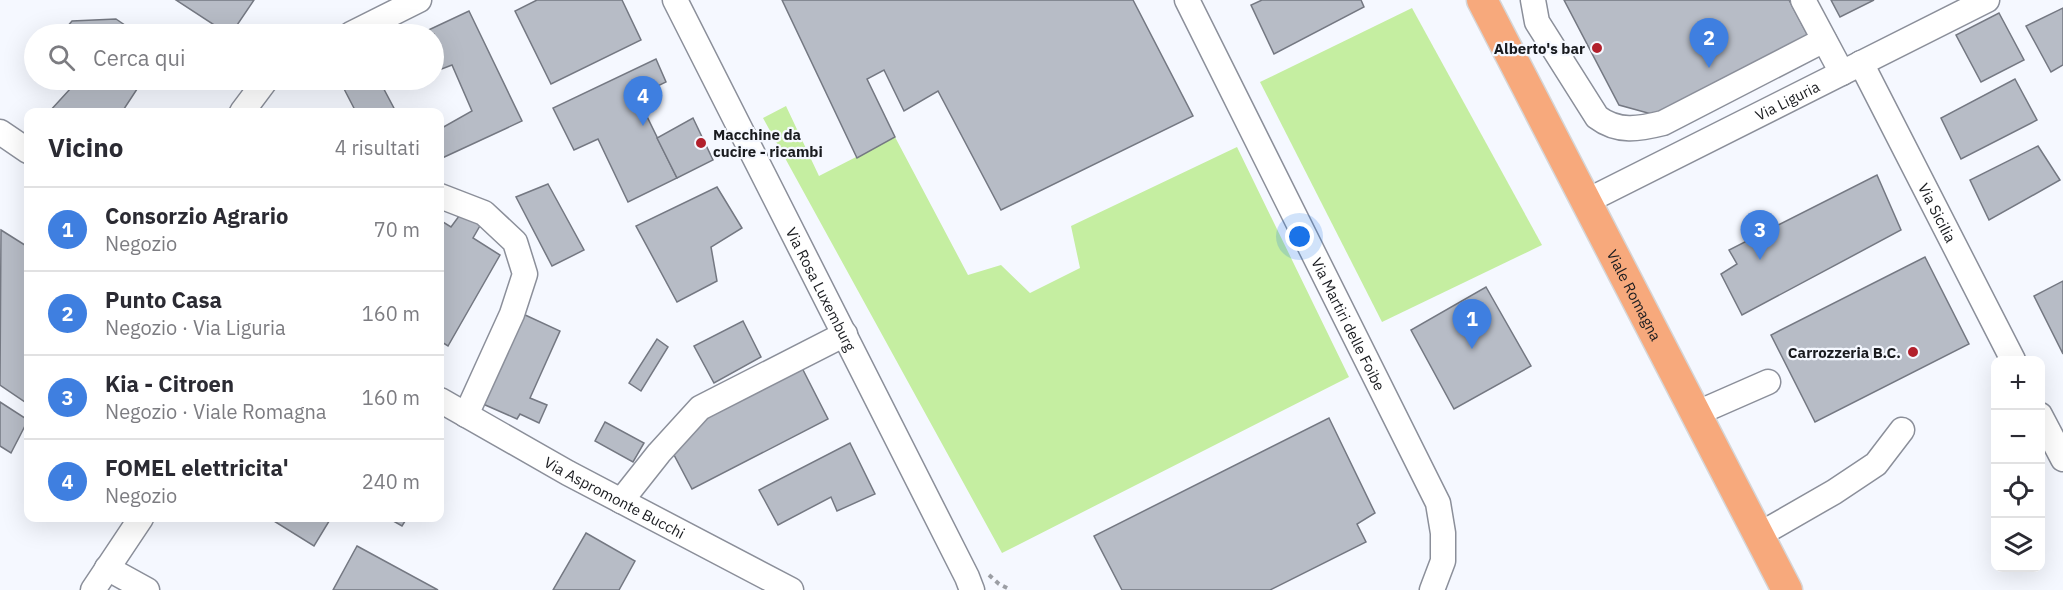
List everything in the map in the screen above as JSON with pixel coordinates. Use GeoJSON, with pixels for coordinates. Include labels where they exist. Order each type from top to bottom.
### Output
{"type":"FeatureCollection","features":[{"type":"Feature","properties":{"kind":"main road","name":"Viale Romagna"},"geometry":{"type":"LineString","coordinates":[[1482,0],[1787,590]]}},
{"type":"Feature","properties":{"kind":"street"},"geometry":{"type":"LineString","coordinates":[[371,24],[419,0]]}},
{"type":"Feature","properties":{"kind":"street","name":"Via Rosa Luxemburg"},"geometry":{"type":"LineString","coordinates":[[675,0],[973,586]]}},
{"type":"Feature","properties":{"kind":"street","name":"Via Martiri delle Foibe"},"geometry":{"type":"LineString","coordinates":[[1187,0],[1438,503],[1443,533],[1443,561],[1432,590]]}},
{"type":"Feature","properties":{"kind":"street","name":"Via Sicilia"},"geometry":{"type":"LineString","coordinates":[[1803,0],[1824,40],[1852,68],[2011,356]]}},
{"type":"Feature","properties":{"kind":"street","name":"Via Liguria"},"geometry":{"type":"LineString","coordinates":[[1587,201],[1987,0]]}},
{"type":"Feature","properties":{"kind":"street"},"geometry":{"type":"LineString","coordinates":[[1502,38],[1535,11],[1597,117],[1607,125],[1621,129],[1640,129],[1663,123],[1824,40]]}},
{"type":"Feature","properties":{"kind":"street"},"geometry":{"type":"LineString","coordinates":[[245,108],[258,90]]}},
{"type":"Feature","properties":{"kind":"street"},"geometry":{"type":"LineString","coordinates":[[1723,92],[1741,124]]}},
{"type":"Feature","properties":{"kind":"street"},"geometry":{"type":"LineString","coordinates":[[0,132],[24,148]]}},
{"type":"Feature","properties":{"kind":"street"},"geometry":{"type":"LineString","coordinates":[[444,198],[484,213],[515,242],[525,274],[512,314],[466,415]]}},
{"type":"Feature","properties":{"kind":"street"},"geometry":{"type":"LineString","coordinates":[[621,501],[659,453],[700,408],[845,334]]}},
{"type":"Feature","properties":{"kind":"street"},"geometry":{"type":"LineString","coordinates":[[1695,414],[1768,382]]}},
{"type":"Feature","properties":{"kind":"street","name":"Via Aspromonte Bucchi"},"geometry":{"type":"LineString","coordinates":[[444,402],[568,473],[791,590]]}},
{"type":"Feature","properties":{"kind":"street"},"geometry":{"type":"LineString","coordinates":[[2045,425],[2063,459]]}},
{"type":"Feature","properties":{"kind":"street"},"geometry":{"type":"LineString","coordinates":[[1759,535],[1834,492],[1876,464],[1902,430]]}},
{"type":"Feature","properties":{"kind":"street"},"geometry":{"type":"LineString","coordinates":[[93,590],[138,522]]}},
{"type":"Feature","properties":{"kind":"street"},"geometry":{"type":"LineString","coordinates":[[108,568],[147,590]]}},
{"type":"Feature","properties":{"kind":"green space"},"geometry":{"type":"Polygon","coordinates":[[[1412,8],[1542,245],[1382,322],[1260,82],[1412,8]]]}},
{"type":"Feature","properties":{"kind":"green space"},"geometry":{"type":"Polygon","coordinates":[[[786,106],[819,176],[895,137],[968,275],[1001,265],[1030,293],[1080,268],[1071,226],[1237,147],[1349,377],[1002,553],[763,118],[786,106]]]}},
{"type":"Feature","properties":{"kind":"building"},"geometry":{"type":"Polygon","coordinates":[[[176,0],[254,0],[238,24],[213,24],[176,0]]]}},
{"type":"Feature","properties":{"kind":"building"},"geometry":{"type":"Polygon","coordinates":[[[537,0],[622,0],[641,40],[551,84],[515,11],[537,0]]]}},
{"type":"Feature","properties":{"kind":"building"},"geometry":{"type":"Polygon","coordinates":[[[782,0],[1133,0],[1193,116],[1001,210],[938,91],[904,111],[884,70],[867,79],[895,137],[857,158],[782,0]]]}},
{"type":"Feature","properties":{"kind":"building"},"geometry":{"type":"Polygon","coordinates":[[[1262,0],[1361,0],[1364,7],[1274,54],[1251,5],[1262,0]]]}},
{"type":"Feature","properties":{"kind":"building"},"geometry":{"type":"Polygon","coordinates":[[[1564,0],[1789,0],[1808,36],[1655,115],[1619,105],[1564,0]]]}},
{"type":"Feature","properties":{"kind":"building"},"geometry":{"type":"Polygon","coordinates":[[[1831,0],[1874,0],[1840,17],[1831,0]]]}},
{"type":"Feature","properties":{"kind":"building"},"geometry":{"type":"Polygon","coordinates":[[[2063,8],[2063,65],[2051,72],[2026,26],[2063,8]]]}},
{"type":"Feature","properties":{"kind":"building"},"geometry":{"type":"Polygon","coordinates":[[[469,11],[522,121],[444,157],[444,127],[472,111],[452,65],[444,68],[444,24],[441,24],[469,11]]]}},
{"type":"Feature","properties":{"kind":"building"},"geometry":{"type":"Polygon","coordinates":[[[1999,13],[2024,60],[1981,82],[1956,35],[1999,13]]]}},
{"type":"Feature","properties":{"kind":"building"},"geometry":{"type":"Polygon","coordinates":[[[116,19],[123,24],[69,24],[72,21],[116,19]]]}},
{"type":"Feature","properties":{"kind":"building"},"geometry":{"type":"Polygon","coordinates":[[[656,59],[666,82],[637,96],[677,178],[628,202],[598,139],[574,150],[553,108],[656,59]]]}},
{"type":"Feature","properties":{"kind":"building"},"geometry":{"type":"Polygon","coordinates":[[[2015,79],[2037,120],[1961,159],[1941,118],[2015,79]]]}},
{"type":"Feature","properties":{"kind":"building"},"geometry":{"type":"Polygon","coordinates":[[[69,90],[136,90],[125,108],[53,108],[69,90]]]}},
{"type":"Feature","properties":{"kind":"building"},"geometry":{"type":"Polygon","coordinates":[[[345,90],[384,90],[394,108],[354,108],[345,90]]]}},
{"type":"Feature","properties":{"kind":"building"},"geometry":{"type":"Polygon","coordinates":[[[693,118],[713,160],[677,178],[657,138],[693,118]]]}},
{"type":"Feature","properties":{"kind":"building"},"geometry":{"type":"Polygon","coordinates":[[[2038,146],[2060,180],[1989,220],[1970,180],[2038,146]]]}},
{"type":"Feature","properties":{"kind":"building"},"geometry":{"type":"Polygon","coordinates":[[[1877,175],[1901,230],[1742,315],[1721,274],[1737,264],[1729,250],[1877,175]]]}},
{"type":"Feature","properties":{"kind":"building"},"geometry":{"type":"Polygon","coordinates":[[[548,184],[584,250],[552,266],[516,197],[548,184]]]}},
{"type":"Feature","properties":{"kind":"building"},"geometry":{"type":"Polygon","coordinates":[[[717,187],[742,228],[711,247],[717,281],[677,302],[636,226],[717,187]]]}},
{"type":"Feature","properties":{"kind":"building"},"geometry":{"type":"Polygon","coordinates":[[[462,212],[481,224],[473,238],[500,255],[448,346],[444,344],[444,223],[451,227],[462,212]]]}},
{"type":"Feature","properties":{"kind":"building"},"geometry":{"type":"Polygon","coordinates":[[[1,230],[24,244],[24,401],[0,385],[1,230]]]}},
{"type":"Feature","properties":{"kind":"building"},"geometry":{"type":"Polygon","coordinates":[[[1925,257],[1969,344],[1815,422],[1771,335],[1925,257]]]}},
{"type":"Feature","properties":{"kind":"building"},"geometry":{"type":"Polygon","coordinates":[[[2063,281],[2063,354],[2034,296],[2063,281]]]}},
{"type":"Feature","properties":{"kind":"building"},"geometry":{"type":"Polygon","coordinates":[[[1486,287],[1531,366],[1454,409],[1411,330],[1486,287]]]}},
{"type":"Feature","properties":{"kind":"building"},"geometry":{"type":"Polygon","coordinates":[[[523,314],[560,331],[530,398],[547,405],[539,423],[520,414],[517,419],[483,404],[523,314]]]}},
{"type":"Feature","properties":{"kind":"building"},"geometry":{"type":"Polygon","coordinates":[[[743,321],[761,357],[714,383],[694,346],[743,321]]]}},
{"type":"Feature","properties":{"kind":"building"},"geometry":{"type":"Polygon","coordinates":[[[657,339],[668,347],[641,391],[629,383],[657,339]]]}},
{"type":"Feature","properties":{"kind":"building"},"geometry":{"type":"Polygon","coordinates":[[[799,362],[828,419],[692,489],[673,453],[702,414],[799,362]]]}},
{"type":"Feature","properties":{"kind":"building"},"geometry":{"type":"Polygon","coordinates":[[[0,402],[24,417],[24,428],[11,453],[0,446],[0,402]]]}},
{"type":"Feature","properties":{"kind":"building"},"geometry":{"type":"Polygon","coordinates":[[[1329,418],[1375,513],[1357,524],[1366,542],[1270,590],[1122,590],[1094,536],[1329,418]]]}},
{"type":"Feature","properties":{"kind":"building"},"geometry":{"type":"Polygon","coordinates":[[[605,422],[644,443],[633,462],[595,441],[605,422]]]}},
{"type":"Feature","properties":{"kind":"building"},"geometry":{"type":"Polygon","coordinates":[[[850,443],[875,494],[837,511],[831,497],[778,525],[759,490],[850,443]]]}},
{"type":"Feature","properties":{"kind":"building"},"geometry":{"type":"Polygon","coordinates":[[[275,522],[329,522],[314,546],[275,522]]]}},
{"type":"Feature","properties":{"kind":"building"},"geometry":{"type":"Polygon","coordinates":[[[586,533],[635,561],[619,590],[553,590],[586,533]]]}},
{"type":"Feature","properties":{"kind":"building"},"geometry":{"type":"Polygon","coordinates":[[[357,546],[438,590],[333,590],[357,546]]]}},
{"type":"Feature","properties":{"kind":"place","name":"Alberto's bar"},"geometry":{"type":"Point","coordinates":[1597,48]}},
{"type":"Feature","properties":{"kind":"place","name":"Punto Casa"},"geometry":{"type":"Point","coordinates":[1709,68]}},
{"type":"Feature","properties":{"kind":"place","name":"FOMEL elettricita'"},"geometry":{"type":"Point","coordinates":[643,126]}},
{"type":"Feature","properties":{"kind":"place","name":"Macchine da cucire - ricambi"},"geometry":{"type":"Point","coordinates":[701,143]}},
{"type":"Feature","properties":{"kind":"place","name":"Kia - Citroen"},"geometry":{"type":"Point","coordinates":[1760,260]}},
{"type":"Feature","properties":{"kind":"place","name":"Consorzio Agrario"},"geometry":{"type":"Point","coordinates":[1472,349]}},
{"type":"Feature","properties":{"kind":"place","name":"Carrozzeria B.C."},"geometry":{"type":"Point","coordinates":[1913,352]}}]}
